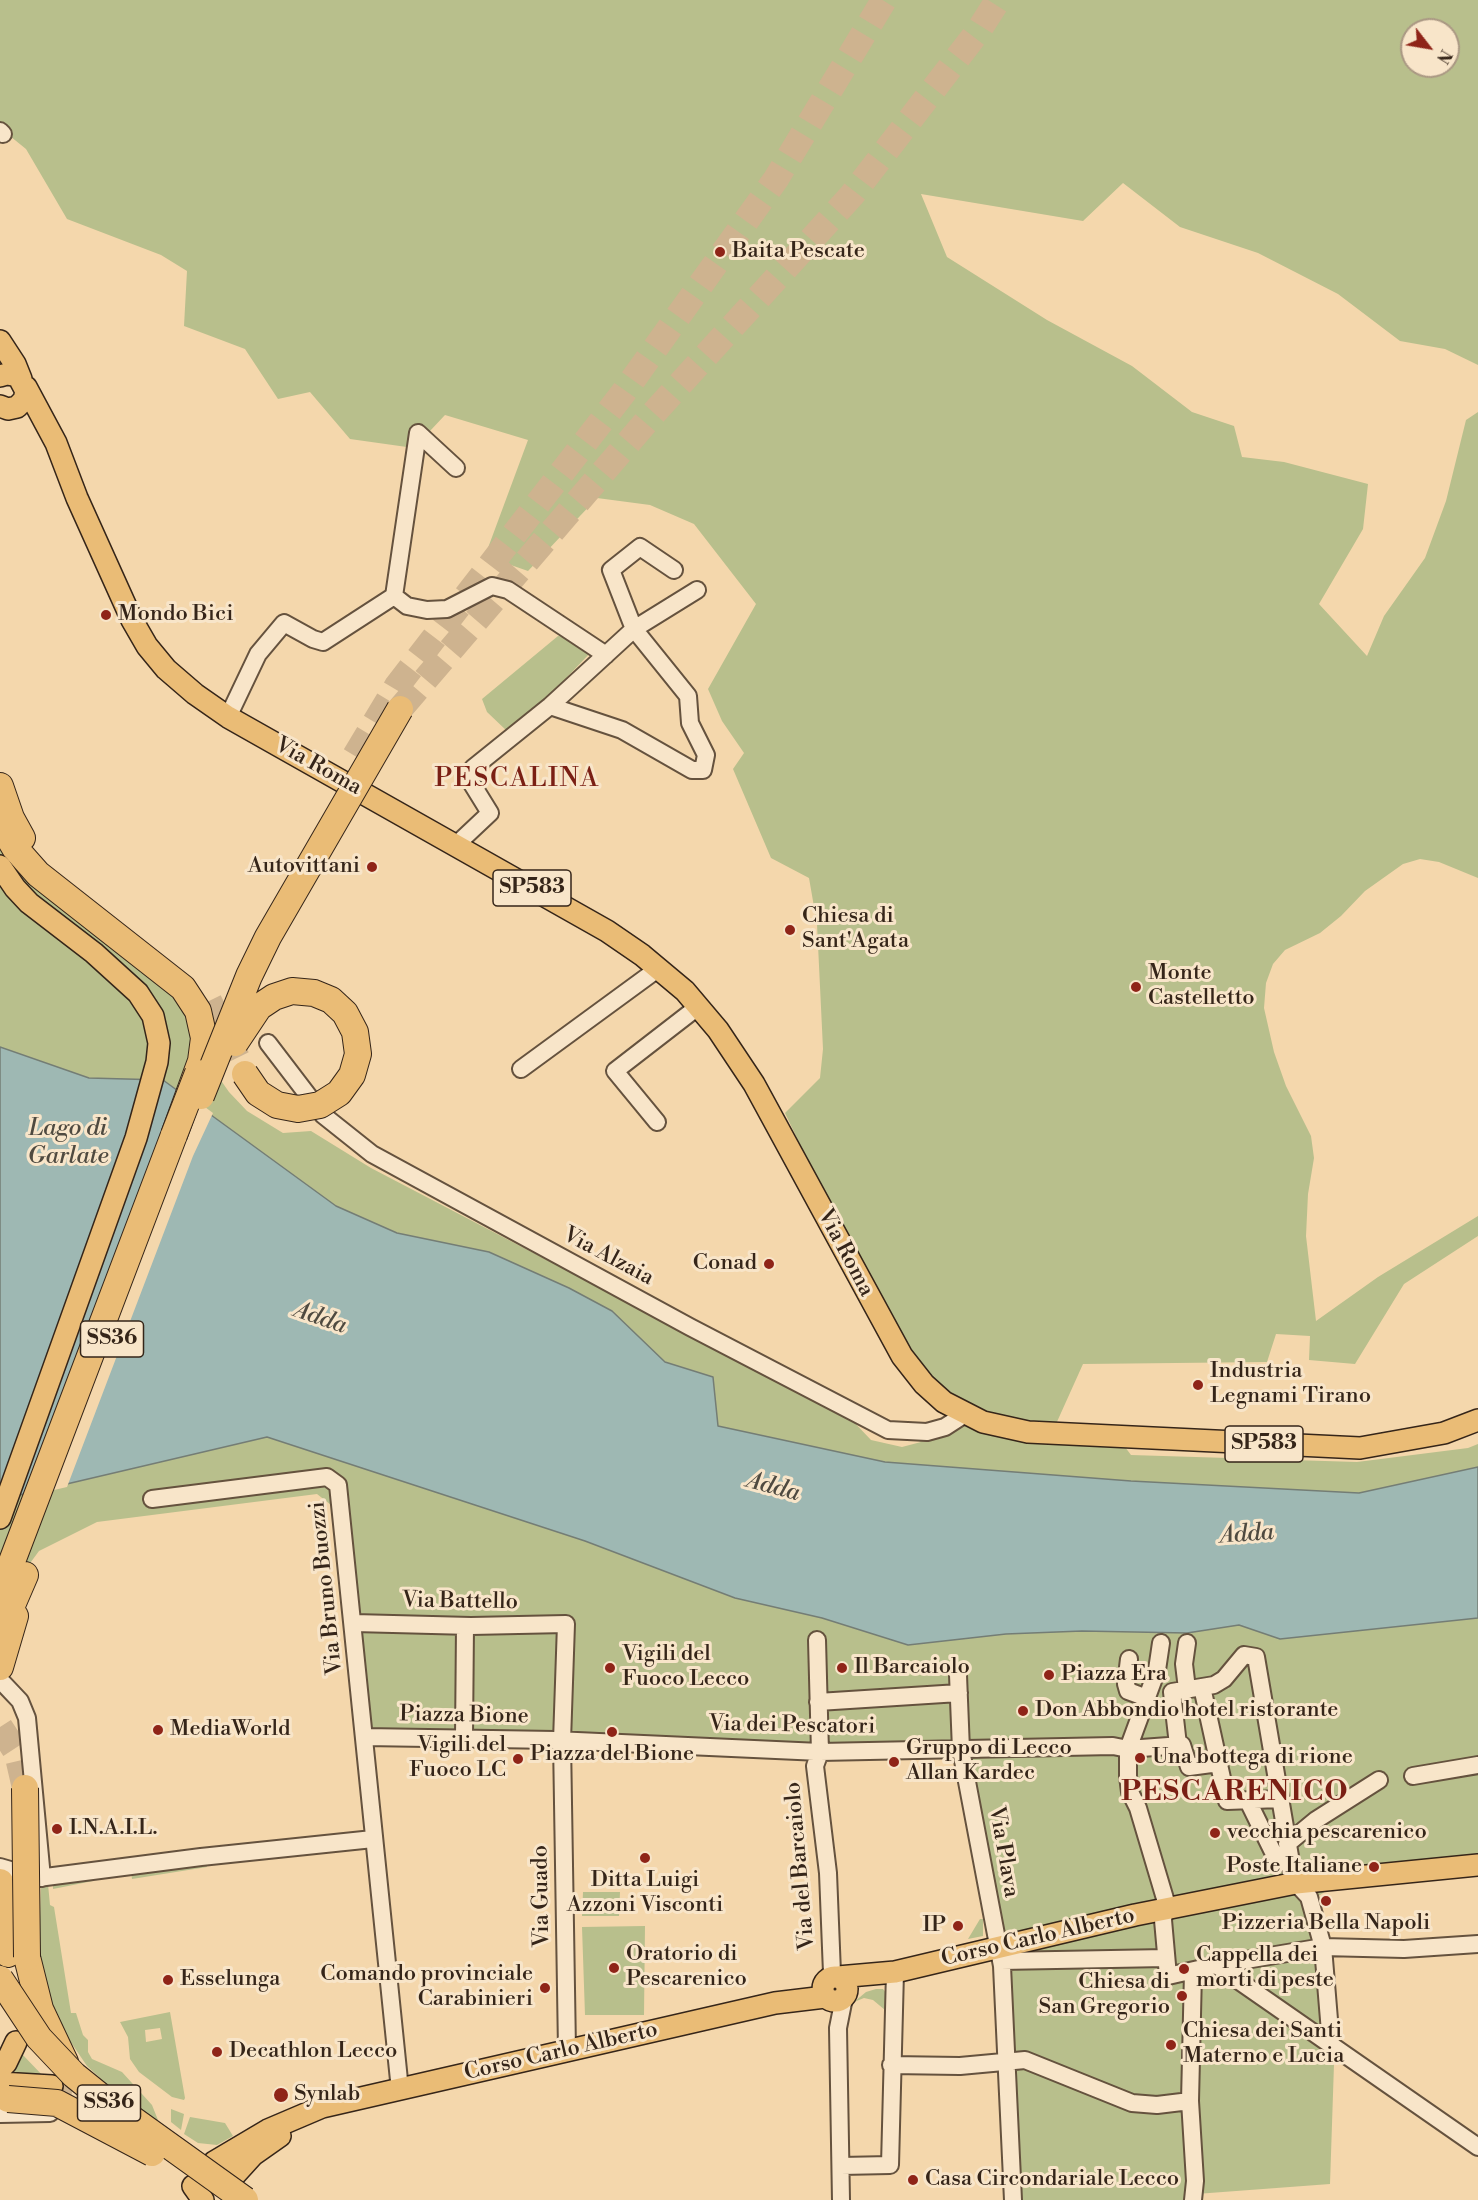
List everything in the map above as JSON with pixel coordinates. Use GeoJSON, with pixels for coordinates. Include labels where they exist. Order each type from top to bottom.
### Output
{"type":"FeatureCollection","features":[{"type":"Feature","properties":{"kind":"highway","name":"SS36"},"geometry":{"type":"LineString","coordinates":[[0,1633],[11,1580],[249,976],[268,937],[400,709]]}},
{"type":"Feature","properties":{"kind":"highway","name":"SS36"},"geometry":{"type":"LineString","coordinates":[[0,1593],[245,955],[355,756]]}},
{"type":"Feature","properties":{"kind":"highway"},"geometry":{"type":"LineString","coordinates":[[0,786],[18,831],[42,861],[191,973],[209,1001]]}},
{"type":"Feature","properties":{"kind":"highway"},"geometry":{"type":"LineString","coordinates":[[0,823],[15,848],[38,874],[176,982],[194,1002],[201,1019],[204,1038],[201,1061],[174,1135]]}},
{"type":"Feature","properties":{"kind":"highway"},"geometry":{"type":"LineString","coordinates":[[201,1096],[254,1012],[274,996],[299,991],[321,995],[342,1010],[352,1025],[358,1046],[355,1068],[342,1090],[324,1103],[298,1109],[277,1105],[258,1093],[241,1066]]}},
{"type":"Feature","properties":{"kind":"highway"},"geometry":{"type":"LineString","coordinates":[[2,1675],[21,1597],[11,1580],[17,1549]]}},
{"type":"Feature","properties":{"kind":"highway"},"geometry":{"type":"LineString","coordinates":[[24,1788],[27,1957],[32,1984],[61,2078]]}},
{"type":"Feature","properties":{"kind":"highway"},"geometry":{"type":"LineString","coordinates":[[0,1882],[8,1954]]}},
{"type":"Feature","properties":{"kind":"highway","name":"SS36"},"geometry":{"type":"LineString","coordinates":[[0,1979],[39,2038],[61,2078],[100,2096],[245,2200]]}},
{"type":"Feature","properties":{"kind":"highway","name":"SS36"},"geometry":{"type":"LineString","coordinates":[[0,2010],[28,2048],[69,2091],[152,2153],[203,2197]]}},
{"type":"Feature","properties":{"kind":"highway"},"geometry":{"type":"LineString","coordinates":[[0,2100],[57,2103],[152,2153]]}},
{"type":"Feature","properties":{"kind":"main road","name":"Via Roma"},"geometry":{"type":"LineString","coordinates":[[0,341],[15,364],[16,381],[49,428],[77,498],[141,638],[160,662],[180,683],[228,717],[607,931],[659,968],[699,1006],[754,1084],[858,1279],[906,1362],[939,1399],[965,1414],[1008,1429],[1046,1433],[1360,1448],[1444,1433],[1478,1420]]}},
{"type":"Feature","properties":{"kind":"main road"},"geometry":{"type":"LineString","coordinates":[[5,410],[24,400],[16,381]]}},
{"type":"Feature","properties":{"kind":"main road"},"geometry":{"type":"LineString","coordinates":[[5,410],[29,412],[49,428]]}},
{"type":"Feature","properties":{"kind":"main road"},"geometry":{"type":"LineString","coordinates":[[0,866],[29,903],[94,953],[144,1000],[155,1021],[159,1039],[157,1062],[136,1138],[0,1518]]}},
{"type":"Feature","properties":{"kind":"main road","name":"Corso Carlo Alberto"},"geometry":{"type":"LineString","coordinates":[[347,2103],[272,2140],[253,2155],[233,2177],[226,2167],[214,2163],[245,2142],[295,2116],[347,2103],[400,2090],[567,2050],[834,1991],[887,1974],[999,1954],[1042,1937],[1163,1910],[1294,1876],[1478,1865]]}},
{"type":"Feature","properties":{"kind":"main road"},"geometry":{"type":"LineString","coordinates":[[0,2069],[6,2063],[16,2042]]}},
{"type":"Feature","properties":{"kind":"main road"},"geometry":{"type":"LineString","coordinates":[[0,2083],[61,2078]]}},
{"type":"Feature","properties":{"kind":"street"},"geometry":{"type":"LineString","coordinates":[[228,717],[258,654],[284,623],[312,639],[323,642],[394,596],[418,433],[456,468]]}},
{"type":"Feature","properties":{"kind":"street"},"geometry":{"type":"LineString","coordinates":[[550,706],[622,730],[692,770],[703,770],[706,755],[690,723],[687,696],[634,629],[611,570],[640,547],[674,570]]}},
{"type":"Feature","properties":{"kind":"street"},"geometry":{"type":"LineString","coordinates":[[394,596],[407,606],[427,610],[447,609],[492,586],[508,590],[606,655]]}},
{"type":"Feature","properties":{"kind":"street"},"geometry":{"type":"LineString","coordinates":[[456,845],[490,813],[469,779],[473,768],[550,706],[634,629],[697,590]]}},
{"type":"Feature","properties":{"kind":"street"},"geometry":{"type":"LineString","coordinates":[[521,1069],[659,968]]}},
{"type":"Feature","properties":{"kind":"street"},"geometry":{"type":"LineString","coordinates":[[657,1122],[615,1071],[699,1006]]}},
{"type":"Feature","properties":{"kind":"street","name":"Via Alzaia"},"geometry":{"type":"LineString","coordinates":[[268,1043],[323,1115],[372,1154],[690,1327],[888,1430],[910,1433],[932,1431],[945,1427],[965,1414]]}},
{"type":"Feature","properties":{"kind":"street","name":"Via Bruno Buozzi"},"geometry":{"type":"LineString","coordinates":[[152,1499],[327,1477],[338,1485],[354,1623],[373,1839],[400,2090]]}},
{"type":"Feature","properties":{"kind":"street","name":"Via Battello"},"geometry":{"type":"LineString","coordinates":[[354,1623],[465,1626],[566,1624]]}},
{"type":"Feature","properties":{"kind":"street","name":"Via Guado"},"geometry":{"type":"LineString","coordinates":[[566,1624],[562,1741],[567,2050]]}},
{"type":"Feature","properties":{"kind":"street"},"geometry":{"type":"LineString","coordinates":[[464,1738],[465,1626]]}},
{"type":"Feature","properties":{"kind":"street","name":"Via del Barcaiolo"},"geometry":{"type":"LineString","coordinates":[[818,1640],[820,1752],[815,1766],[828,1873],[834,1991]]}},
{"type":"Feature","properties":{"kind":"street"},"geometry":{"type":"LineString","coordinates":[[1161,1643],[1158,1663],[1128,1749],[1130,1792],[1138,1808],[1166,1902],[1163,1910],[1168,1976],[1216,1965],[1323,1947],[1404,1949],[1478,1944]]}},
{"type":"Feature","properties":{"kind":"street"},"geometry":{"type":"LineString","coordinates":[[1187,1643],[1184,1664],[1219,1763],[1227,1801],[1280,1799]]}},
{"type":"Feature","properties":{"kind":"street"},"geometry":{"type":"LineString","coordinates":[[1219,1763],[1189,1767],[1182,1745],[1178,1745],[1172,1692],[1214,1685],[1224,1679],[1244,1655],[1256,1656],[1294,1876]]}},
{"type":"Feature","properties":{"kind":"street"},"geometry":{"type":"LineString","coordinates":[[1130,1659],[1126,1684],[1128,1691],[1147,1698]]}},
{"type":"Feature","properties":{"kind":"street"},"geometry":{"type":"LineString","coordinates":[[1158,1663],[1184,1664]]}},
{"type":"Feature","properties":{"kind":"street"},"geometry":{"type":"LineString","coordinates":[[2,1675],[21,1701],[27,1718],[42,1878]]}},
{"type":"Feature","properties":{"kind":"street"},"geometry":{"type":"LineString","coordinates":[[818,1702],[959,1693],[958,1675]]}},
{"type":"Feature","properties":{"kind":"street","name":"Via Plava"},"geometry":{"type":"LineString","coordinates":[[959,1693],[961,1750],[999,1954],[1008,2060],[1013,2200]]}},
{"type":"Feature","properties":{"kind":"street","name":"Piazza Bione"},"geometry":{"type":"LineString","coordinates":[[365,1737],[562,1741]]}},
{"type":"Feature","properties":{"kind":"street","name":"Via dei Pescatori"},"geometry":{"type":"LineString","coordinates":[[562,1741],[820,1752],[1113,1746],[1128,1749],[1178,1745]]}},
{"type":"Feature","properties":{"kind":"street"},"geometry":{"type":"LineString","coordinates":[[1413,1776],[1478,1765]]}},
{"type":"Feature","properties":{"kind":"street"},"geometry":{"type":"LineString","coordinates":[[1287,1844],[1316,1820],[1378,1780]]}},
{"type":"Feature","properties":{"kind":"street"},"geometry":{"type":"LineString","coordinates":[[1248,1801],[1273,1852],[1309,1897],[1323,1947],[1331,2044]]}},
{"type":"Feature","properties":{"kind":"street"},"geometry":{"type":"LineString","coordinates":[[0,1867],[42,1878],[201,1857],[373,1839]]}},
{"type":"Feature","properties":{"kind":"street"},"geometry":{"type":"LineString","coordinates":[[1042,1937],[1051,1960]]}},
{"type":"Feature","properties":{"kind":"street"},"geometry":{"type":"LineString","coordinates":[[999,1954],[1051,1960],[1166,1958]]}},
{"type":"Feature","properties":{"kind":"street"},"geometry":{"type":"LineString","coordinates":[[1216,1965],[1478,2147]]}},
{"type":"Feature","properties":{"kind":"street"},"geometry":{"type":"LineString","coordinates":[[1193,1972],[1190,2079],[1195,2181],[1193,2200]]}},
{"type":"Feature","properties":{"kind":"street"},"geometry":{"type":"LineString","coordinates":[[841,2166],[890,2165],[891,2066],[887,1974]]}},
{"type":"Feature","properties":{"kind":"street"},"geometry":{"type":"LineString","coordinates":[[834,1991],[838,2028],[841,2200]]}},
{"type":"Feature","properties":{"kind":"street"},"geometry":{"type":"LineString","coordinates":[[891,2066],[960,2066],[1025,2060],[1132,2103],[1157,2105],[1190,2101]]}},
{"type":"Feature","properties":{"kind":"street"},"geometry":{"type":"LineString","coordinates":[[0,2114],[64,2112]]}},
{"type":"Feature","properties":{"kind":"green space"},"geometry":{"type":"Polygon","coordinates":[[[0,0],[1478,0],[1478,365],[1445,349],[1400,341],[1338,294],[1258,253],[1180,227],[1123,183],[1083,221],[921,194],[947,257],[1047,320],[1132,366],[1192,412],[1234,426],[1242,457],[1284,462],[1368,484],[1363,529],[1319,604],[1367,656],[1384,616],[1425,558],[1446,501],[1466,420],[1478,412],[1478,878],[1439,862],[1420,859],[1403,864],[1365,891],[1341,916],[1320,933],[1285,950],[1273,964],[1266,983],[1264,1008],[1274,1052],[1286,1086],[1311,1136],[1314,1158],[1308,1194],[1306,1236],[1316,1321],[1378,1277],[1478,1216],[1478,1236],[1404,1284],[1355,1364],[1309,1360],[1310,1336],[1276,1334],[1267,1362],[1083,1364],[1056,1424],[1023,1421],[992,1414],[946,1391],[922,1367],[907,1344],[814,1174],[785,1113],[820,1078],[823,1049],[817,924],[809,878],[771,858],[733,769],[744,753],[722,721],[708,689],[756,604],[694,524],[650,505],[597,498],[528,571],[485,556],[528,440],[445,415],[414,448],[350,439],[310,392],[278,399],[245,349],[184,326],[187,271],[161,255],[67,219],[26,149],[0,128],[0,0]]]}},
{"type":"Feature","properties":{"kind":"green space"},"geometry":{"type":"Polygon","coordinates":[[[558,636],[570,637],[591,652],[551,694],[508,732],[487,712],[482,699],[558,636]]]}},
{"type":"Feature","properties":{"kind":"green space"},"geometry":{"type":"Polygon","coordinates":[[[0,838],[180,994],[201,1052],[229,1092],[247,1111],[283,1133],[311,1131],[371,1168],[851,1419],[871,1440],[902,1447],[921,1442],[911,1438],[962,1424],[994,1435],[1046,1443],[1125,1447],[1131,1455],[1357,1462],[1468,1448],[1478,1444],[1478,1862],[1342,1880],[1307,1904],[1325,1947],[1327,2035],[1334,2064],[1330,2184],[1196,2194],[1195,2200],[1012,2200],[997,1926],[959,1752],[818,1761],[365,1735],[340,1512],[317,1494],[97,1522],[39,1551],[0,1604],[0,838]]]}},
{"type":"Feature","properties":{"kind":"green space"},"geometry":{"type":"Polygon","coordinates":[[[206,1863],[207,1867],[132,1879],[131,1872],[206,1863]]]}},
{"type":"Feature","properties":{"kind":"green space"},"geometry":{"type":"Polygon","coordinates":[[[93,1877],[93,1881],[53,1889],[53,1884],[93,1877]]]}},
{"type":"Feature","properties":{"kind":"green space"},"geometry":{"type":"Polygon","coordinates":[[[48,1884],[50,1905],[54,1907],[71,2013],[76,2013],[83,2035],[88,2040],[88,2052],[92,2059],[122,2072],[152,2105],[160,2125],[123,2099],[87,2066],[68,2038],[47,1996],[39,1952],[41,1885],[48,1884]]]}},
{"type":"Feature","properties":{"kind":"green space","name":"Oratorio di Pescarenico"},"geometry":{"type":"Polygon","coordinates":[[[583,1892],[620,1892],[619,1916],[582,1916],[583,1892]]]}},
{"type":"Feature","properties":{"kind":"green space"},"geometry":{"type":"Polygon","coordinates":[[[980,1919],[983,1919],[983,1936],[968,1939],[980,1919]]]}},
{"type":"Feature","properties":{"kind":"green space","name":"Oratorio di Pescarenico"},"geometry":{"type":"Polygon","coordinates":[[[645,1926],[644,2015],[585,2015],[582,1927],[645,1926]]]}},
{"type":"Feature","properties":{"kind":"green space"},"geometry":{"type":"Polygon","coordinates":[[[883,1989],[886,1993],[885,2010],[873,2000],[864,1998],[854,2002],[866,1992],[883,1989]]]}},
{"type":"Feature","properties":{"kind":"green space"},"geometry":{"type":"Polygon","coordinates":[[[170,2012],[184,2100],[172,2097],[139,2072],[130,2059],[128,2037],[120,2022],[170,2012]],[[160,2028],[145,2030],[146,2042],[162,2039],[160,2028]]]}},
{"type":"Feature","properties":{"kind":"green space"},"geometry":{"type":"Polygon","coordinates":[[[21,2053],[45,2078],[18,2078],[11,2070],[21,2053]]]}},
{"type":"Feature","properties":{"kind":"green space"},"geometry":{"type":"Polygon","coordinates":[[[171,2109],[184,2114],[181,2130],[171,2122],[171,2109]]]}},
{"type":"Feature","properties":{"kind":"green space"},"geometry":{"type":"Polygon","coordinates":[[[190,2117],[225,2123],[233,2136],[217,2145],[198,2143],[184,2134],[190,2117]]]}},
{"type":"Feature","properties":{"kind":"water"},"geometry":{"type":"Polygon","coordinates":[[[0,1047],[89,1078],[163,1080],[336,1206],[397,1233],[489,1252],[569,1288],[612,1311],[665,1362],[713,1377],[718,1426],[885,1462],[1131,1481],[1359,1493],[1478,1467],[1478,1618],[1280,1639],[1239,1625],[1187,1633],[1082,1631],[1006,1634],[908,1645],[822,1618],[735,1598],[585,1541],[267,1437],[7,1498],[0,1504],[0,1047]]]}},
{"type":"Feature","properties":{"kind":"pier"},"geometry":{"type":"Polygon","coordinates":[[[181,1089],[213,1113],[193,1156],[67,1487],[28,1496],[181,1089]]]}},
{"type":"Feature","properties":{"kind":"tunnel"},"geometry":{"type":"LineString","coordinates":[[355,756],[397,686],[624,392],[776,179],[884,0]]}},
{"type":"Feature","properties":{"kind":"tunnel"},"geometry":{"type":"LineString","coordinates":[[400,709],[652,415],[852,195],[979,30],[998,0]]}},
{"type":"Feature","properties":{"kind":"tunnel"},"geometry":{"type":"LineString","coordinates":[[209,1001],[237,1058]]}},
{"type":"Feature","properties":{"kind":"tunnel"},"geometry":{"type":"LineString","coordinates":[[0,1727],[17,1753],[25,1788]]}},
{"type":"Feature","properties":{"kind":"tunnel"},"geometry":{"type":"LineString","coordinates":[[52,2086],[84,2094],[96,2103]]}},
{"type":"Feature","properties":{"kind":"place","name":"Baita Pescate"},"geometry":{"type":"Point","coordinates":[720,252]}},
{"type":"Feature","properties":{"kind":"place","name":"Mondo Bici"},"geometry":{"type":"Point","coordinates":[106,615]}},
{"type":"Feature","properties":{"kind":"place","name":"Autovittani"},"geometry":{"type":"Point","coordinates":[372,867]}},
{"type":"Feature","properties":{"kind":"place","name":"Chiesa di Sant'Agata"},"geometry":{"type":"Point","coordinates":[790,930]}},
{"type":"Feature","properties":{"kind":"place","name":"Monte Castelletto"},"geometry":{"type":"Point","coordinates":[1136,987]}},
{"type":"Feature","properties":{"kind":"place","name":"Conad"},"geometry":{"type":"Point","coordinates":[769,1264]}},
{"type":"Feature","properties":{"kind":"place","name":"Industria Legnami Tirano"},"geometry":{"type":"Point","coordinates":[1198,1385]}},
{"type":"Feature","properties":{"kind":"place","name":"Vigili del Fuoco Lecco"},"geometry":{"type":"Point","coordinates":[610,1668]}},
{"type":"Feature","properties":{"kind":"place","name":"Il Barcaiolo"},"geometry":{"type":"Point","coordinates":[842,1668]}},
{"type":"Feature","properties":{"kind":"place","name":"Piazza Era"},"geometry":{"type":"Point","coordinates":[1049,1675]}},
{"type":"Feature","properties":{"kind":"place","name":"Don Abbondio hotel ristorante"},"geometry":{"type":"Point","coordinates":[1023,1711]}},
{"type":"Feature","properties":{"kind":"place","name":"MediaWorld"},"geometry":{"type":"Point","coordinates":[158,1730]}},
{"type":"Feature","properties":{"kind":"place","name":"Piazza del Bione"},"geometry":{"type":"Point","coordinates":[612,1732]}},
{"type":"Feature","properties":{"kind":"place","name":"Una bottega di rione"},"geometry":{"type":"Point","coordinates":[1140,1758]}},
{"type":"Feature","properties":{"kind":"place","name":"Vigili del Fuoco LC"},"geometry":{"type":"Point","coordinates":[518,1759]}},
{"type":"Feature","properties":{"kind":"place","name":"Gruppo di Lecco Allan Kardec"},"geometry":{"type":"Point","coordinates":[894,1762]}},
{"type":"Feature","properties":{"kind":"place","name":"I.N.A.I.L."},"geometry":{"type":"Point","coordinates":[57,1829]}},
{"type":"Feature","properties":{"kind":"place","name":"vecchia pescarenico"},"geometry":{"type":"Point","coordinates":[1215,1833]}},
{"type":"Feature","properties":{"kind":"place","name":"Ditta Luigi Azzoni Visconti"},"geometry":{"type":"Point","coordinates":[645,1858]}},
{"type":"Feature","properties":{"kind":"place","name":"Poste Italiane"},"geometry":{"type":"Point","coordinates":[1374,1867]}},
{"type":"Feature","properties":{"kind":"place","name":"Pizzeria Bella Napoli"},"geometry":{"type":"Point","coordinates":[1326,1901]}},
{"type":"Feature","properties":{"kind":"place","name":"IP"},"geometry":{"type":"Point","coordinates":[958,1926]}},
{"type":"Feature","properties":{"kind":"place","name":"Oratorio di Pescarenico"},"geometry":{"type":"Point","coordinates":[614,1968]}},
{"type":"Feature","properties":{"kind":"place","name":"Cappella dei morti di peste"},"geometry":{"type":"Point","coordinates":[1184,1969]}},
{"type":"Feature","properties":{"kind":"place","name":"Esselunga"},"geometry":{"type":"Point","coordinates":[168,1980]}},
{"type":"Feature","properties":{"kind":"place","name":"Comando provinciale Carabinieri"},"geometry":{"type":"Point","coordinates":[545,1988]}},
{"type":"Feature","properties":{"kind":"place","name":"Chiesa di San Gregorio"},"geometry":{"type":"Point","coordinates":[1182,1996]}},
{"type":"Feature","properties":{"kind":"place","name":"Chiesa dei Santi Materno e Lucia"},"geometry":{"type":"Point","coordinates":[1171,2045]}},
{"type":"Feature","properties":{"kind":"place","name":"Decathlon Lecco"},"geometry":{"type":"Point","coordinates":[217,2052]}},
{"type":"Feature","properties":{"kind":"place","name":"Synlab"},"geometry":{"type":"Point","coordinates":[281,2095]}},
{"type":"Feature","properties":{"kind":"place","name":"Casa Circondariale Lecco"},"geometry":{"type":"Point","coordinates":[913,2180]}},
{"type":"Feature","properties":{"kind":"district","name":"PESCALINA"},"geometry":{"type":"Point","coordinates":[517,780]}},
{"type":"Feature","properties":{"kind":"district","name":"PESCARENICO"},"geometry":{"type":"Point","coordinates":[1235,1793]}},
{"type":"Feature","properties":{"kind":"water label","name":"Lago di Garlate"},"geometry":{"type":"Point","coordinates":[68,1143]}},
{"type":"Feature","properties":{"kind":"water label","name":"Adda"},"geometry":{"type":"Point","coordinates":[320,1319]}},
{"type":"Feature","properties":{"kind":"water label","name":"Adda"},"geometry":{"type":"Point","coordinates":[773,1488]}},
{"type":"Feature","properties":{"kind":"water label","name":"Adda"},"geometry":{"type":"Point","coordinates":[1247,1535]}}]}
